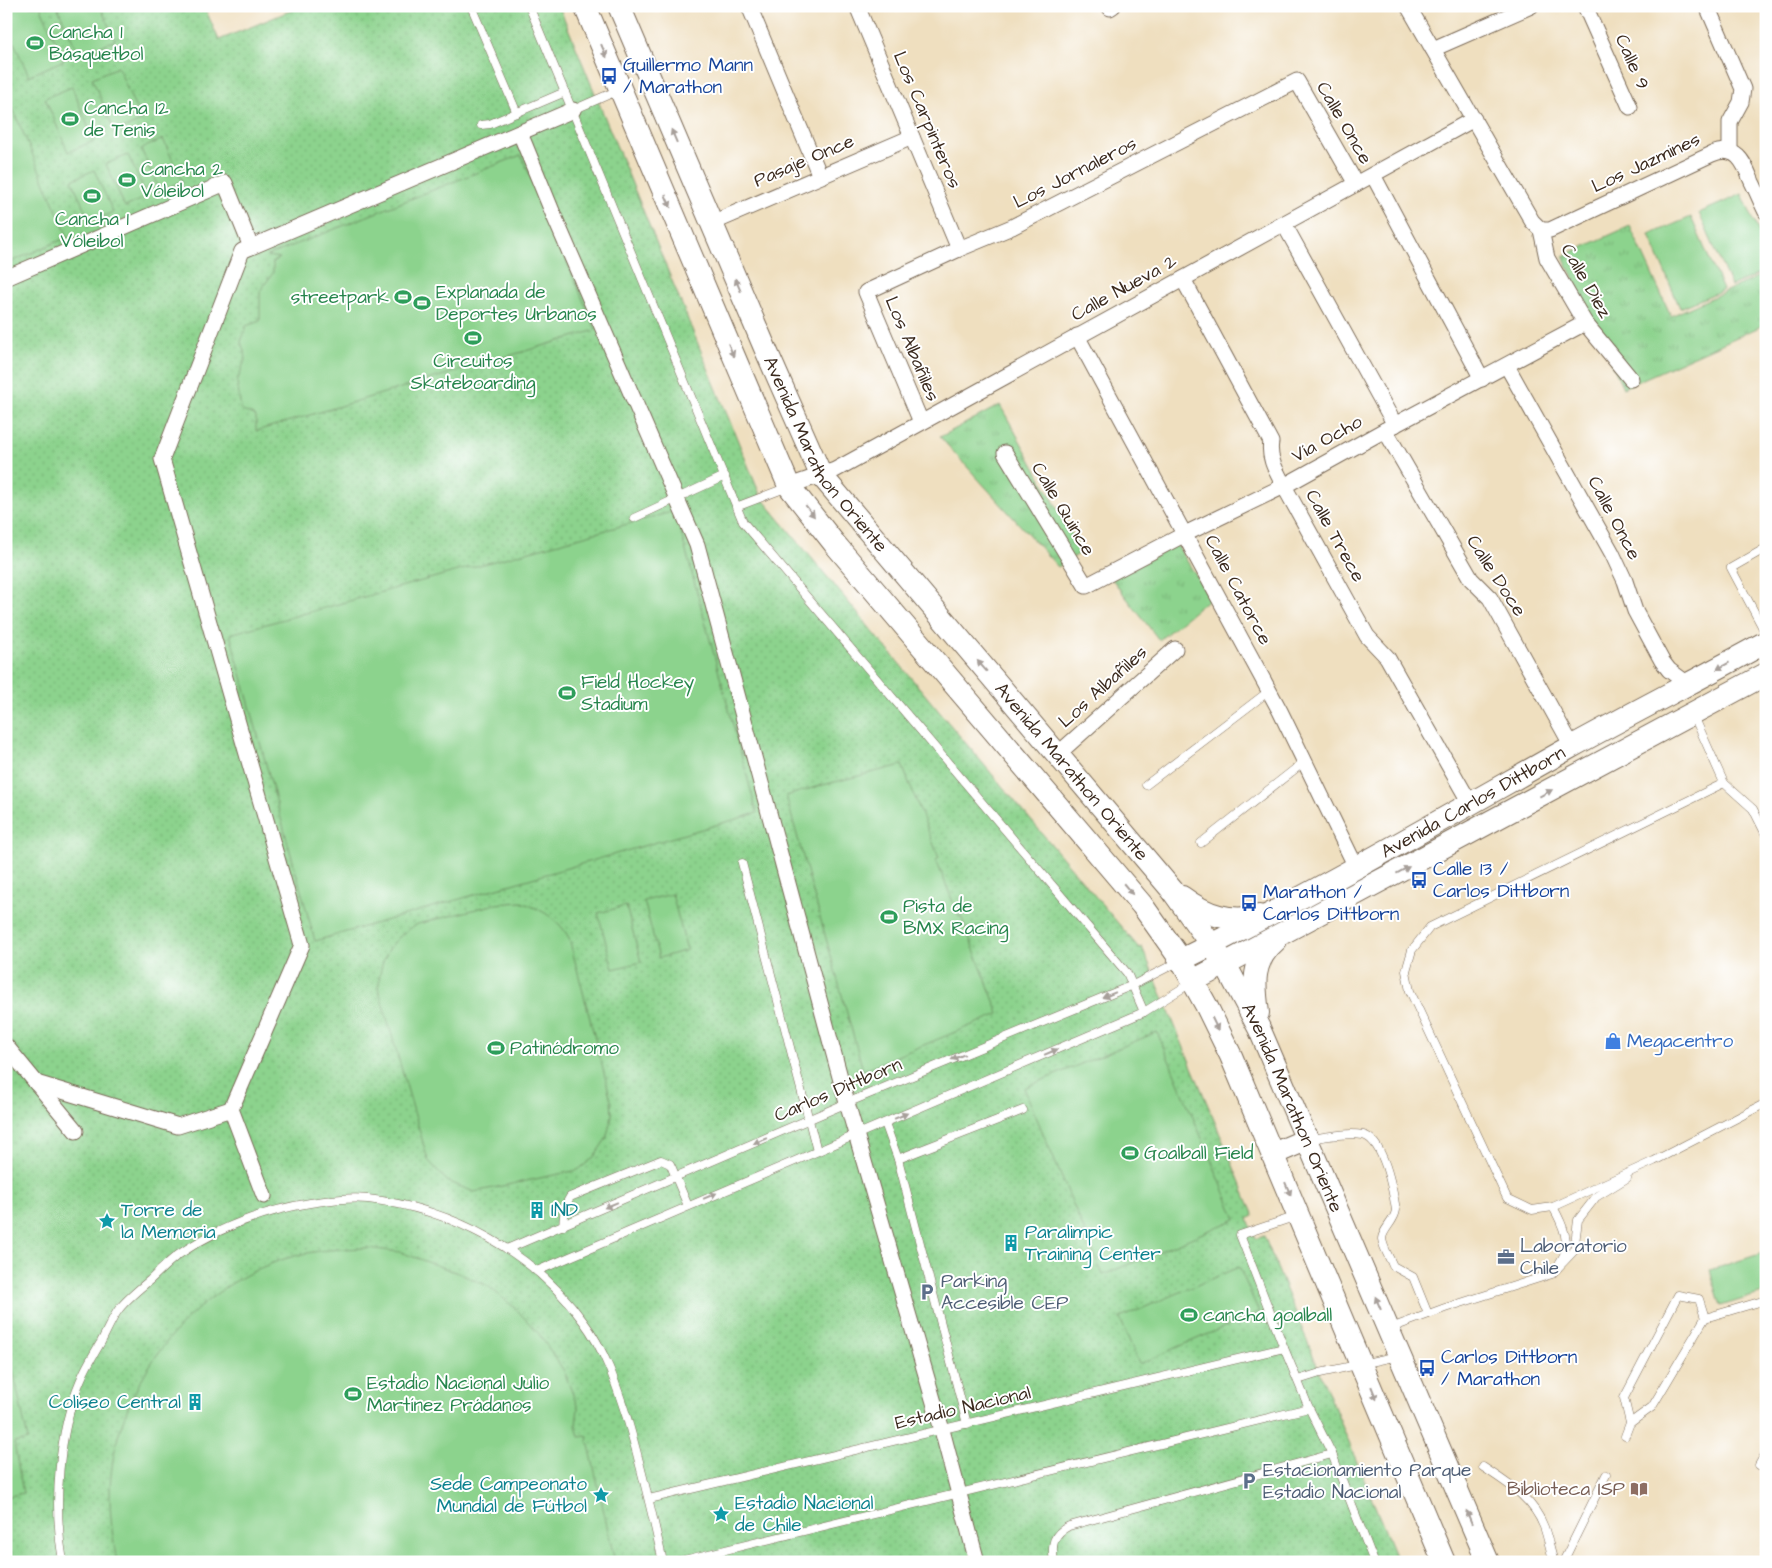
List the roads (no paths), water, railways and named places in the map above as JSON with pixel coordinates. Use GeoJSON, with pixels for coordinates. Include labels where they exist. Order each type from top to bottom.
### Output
{"type":"FeatureCollection","features":[{"type":"Feature","properties":{"kind":"main road","name":"Avenida Marathon Oriente"},"geometry":{"type":"LineString","coordinates":[[586,6],[789,486],[834,543],[934,658],[1142,905],[1181,960],[1193,981],[1231,1056],[1444,1562]]}},
{"type":"Feature","properties":{"kind":"main road","name":"Avenida Marathon Oriente"},"geometry":{"type":"LineString","coordinates":[[619,6],[821,475],[1172,890],[1225,964],[1259,1028],[1308,1139],[1488,1562]]}},
{"type":"Feature","properties":{"kind":"main road"},"geometry":{"type":"LineString","coordinates":[[934,658],[957,636]]}},
{"type":"Feature","properties":{"kind":"main road","name":"Avenida Carlos Dittborn"},"geometry":{"type":"LineString","coordinates":[[1181,960],[1356,867],[1572,746],[1689,685],[1766,642]]}},
{"type":"Feature","properties":{"kind":"main road","name":"Avenida Carlos Dittborn"},"geometry":{"type":"LineString","coordinates":[[1193,981],[1766,674]]}},
{"type":"Feature","properties":{"kind":"main road"},"geometry":{"type":"LineString","coordinates":[[1172,890],[1201,909],[1220,917],[1236,920],[1272,912]]}},
{"type":"Feature","properties":{"kind":"main road"},"geometry":{"type":"LineString","coordinates":[[1259,1028],[1255,977],[1262,955],[1282,934]]}},
{"type":"Feature","properties":{"kind":"main road"},"geometry":{"type":"LineString","coordinates":[[1273,1154],[1308,1139]]}},
{"type":"Feature","properties":{"kind":"street"},"geometry":{"type":"LineString","coordinates":[[749,6],[820,176]]}},
{"type":"Feature","properties":{"kind":"street","name":"Los Carpinteros"},"geometry":{"type":"LineString","coordinates":[[858,6],[959,249]]}},
{"type":"Feature","properties":{"kind":"street","name":"Calle Diez"},"geometry":{"type":"LineString","coordinates":[[1408,6],[1532,221],[1541,230],[1547,258],[1585,323],[1632,379]]}},
{"type":"Feature","properties":{"kind":"street"},"geometry":{"type":"LineString","coordinates":[[1433,49],[1531,6]]}},
{"type":"Feature","properties":{"kind":"street","name":"Calle 9"},"geometry":{"type":"LineString","coordinates":[[1585,6],[1630,107]]}},
{"type":"Feature","properties":{"kind":"street"},"geometry":{"type":"LineString","coordinates":[[1707,6],[1743,89],[1741,102],[1730,122],[1730,152]]}},
{"type":"Feature","properties":{"kind":"street","name":"Calle Once"},"geometry":{"type":"LineString","coordinates":[[1297,81],[1356,184]]}},
{"type":"Feature","properties":{"kind":"street","name":"Los Jornaleros"},"geometry":{"type":"LineString","coordinates":[[866,292],[1012,227],[1297,81]]}},
{"type":"Feature","properties":{"kind":"street"},"geometry":{"type":"LineString","coordinates":[[264,1196],[231,1109],[302,945],[162,459],[242,250],[573,110]]}},
{"type":"Feature","properties":{"kind":"street","name":"Calle Nueva 2"},"geometry":{"type":"LineString","coordinates":[[789,486],[835,470],[1474,120]]}},
{"type":"Feature","properties":{"kind":"street"},"geometry":{"type":"LineString","coordinates":[[520,133],[697,544],[847,1103],[942,1430],[977,1562]]}},
{"type":"Feature","properties":{"kind":"street","name":"Pasaje Once"},"geometry":{"type":"LineString","coordinates":[[712,222],[912,137]]}},
{"type":"Feature","properties":{"kind":"street","name":"Los Jazmines"},"geometry":{"type":"LineString","coordinates":[[1541,230],[1550,230],[1712,154],[1724,151],[1736,155],[1744,164],[1766,212]]}},
{"type":"Feature","properties":{"kind":"street","name":"Calle Once"},"geometry":{"type":"LineString","coordinates":[[1373,175],[1482,379]]}},
{"type":"Feature","properties":{"kind":"street"},"geometry":{"type":"LineString","coordinates":[[6,278],[225,183],[251,247]]}},
{"type":"Feature","properties":{"kind":"street","name":"Calle Doce"},"geometry":{"type":"LineString","coordinates":[[1284,224],[1471,579],[1490,598],[1572,746]]}},
{"type":"Feature","properties":{"kind":"street","name":"Calle Trece"},"geometry":{"type":"LineString","coordinates":[[1183,279],[1271,442],[1272,461],[1284,486],[1367,636],[1387,656],[1470,803]]}},
{"type":"Feature","properties":{"kind":"street","name":"Los Albañiles"},"geometry":{"type":"LineString","coordinates":[[866,292],[921,422]]}},
{"type":"Feature","properties":{"kind":"street","name":"Vía Ocho"},"geometry":{"type":"LineString","coordinates":[[1086,586],[1185,534],[1284,486],[1585,323]]}},
{"type":"Feature","properties":{"kind":"street","name":"Calle Catorce"},"geometry":{"type":"LineString","coordinates":[[1078,336],[1269,691],[1356,867]]}},
{"type":"Feature","properties":{"kind":"street","name":"Calle Once"},"geometry":{"type":"LineString","coordinates":[[1507,366],[1612,553],[1639,621],[1669,670],[1689,685]]}},
{"type":"Feature","properties":{"kind":"street","name":"Calle Quince"},"geometry":{"type":"LineString","coordinates":[[1005,452],[1086,586]]}},
{"type":"Feature","properties":{"kind":"street","name":"Los Albañiles"},"geometry":{"type":"LineString","coordinates":[[1058,754],[1175,649]]}},
{"type":"Feature","properties":{"kind":"street"},"geometry":{"type":"LineString","coordinates":[[6,1046],[76,1131]]}},
{"type":"Feature","properties":{"kind":"street"},"geometry":{"type":"LineString","coordinates":[[36,1083],[178,1126],[231,1109]]}},
{"type":"Feature","properties":{"kind":"lane"},"geometry":{"type":"LineString","coordinates":[[471,6],[516,112]]}},
{"type":"Feature","properties":{"kind":"lane"},"geometry":{"type":"LineString","coordinates":[[529,6],[743,522],[1127,973],[1144,1012]]}},
{"type":"Feature","properties":{"kind":"lane"},"geometry":{"type":"LineString","coordinates":[[573,110],[621,89]]}},
{"type":"Feature","properties":{"kind":"lane"},"geometry":{"type":"LineString","coordinates":[[481,125],[490,124],[565,92]]}},
{"type":"Feature","properties":{"kind":"lane"},"geometry":{"type":"LineString","coordinates":[[634,518],[725,476]]}},
{"type":"Feature","properties":{"kind":"lane"},"geometry":{"type":"LineString","coordinates":[[736,508],[789,486]]}},
{"type":"Feature","properties":{"kind":"lane"},"geometry":{"type":"LineString","coordinates":[[1766,548],[1731,568],[1766,634]]}},
{"type":"Feature","properties":{"kind":"lane"},"geometry":{"type":"LineString","coordinates":[[1146,785],[1269,691]]}},
{"type":"Feature","properties":{"kind":"lane"},"geometry":{"type":"LineString","coordinates":[[1693,714],[1724,783],[1753,809],[1766,836]]}},
{"type":"Feature","properties":{"kind":"lane"},"geometry":{"type":"LineString","coordinates":[[1202,843],[1304,762]]}},
{"type":"Feature","properties":{"kind":"lane"},"geometry":{"type":"LineString","coordinates":[[1724,783],[1430,927],[1412,950],[1406,971],[1410,991],[1507,1198],[1532,1210],[1553,1207],[1654,1161],[1766,1103]]}},
{"type":"Feature","properties":{"kind":"lane"},"geometry":{"type":"LineString","coordinates":[[742,864],[817,1151]]}},
{"type":"Feature","properties":{"kind":"lane","name":"Carlos Dittborn"},"geometry":{"type":"LineString","coordinates":[[507,1248],[563,1226],[847,1103],[1133,985],[1181,960]]}},
{"type":"Feature","properties":{"kind":"lane"},"geometry":{"type":"LineString","coordinates":[[537,1271],[1144,1012],[1193,981]]}},
{"type":"Feature","properties":{"kind":"lane"},"geometry":{"type":"LineString","coordinates":[[898,1159],[1022,1110]]}},
{"type":"Feature","properties":{"kind":"lane"},"geometry":{"type":"LineString","coordinates":[[885,1123],[898,1159],[967,1424]]}},
{"type":"Feature","properties":{"kind":"lane"},"geometry":{"type":"LineString","coordinates":[[1308,1139],[1349,1134],[1364,1135],[1372,1139],[1377,1146],[1384,1162],[1396,1210],[1395,1217],[1382,1238],[1383,1243],[1393,1266],[1413,1277],[1428,1314]]}},
{"type":"Feature","properties":{"kind":"lane"},"geometry":{"type":"LineString","coordinates":[[563,1226],[566,1202],[573,1195],[660,1160],[670,1164],[688,1206]]}},
{"type":"Feature","properties":{"kind":"lane"},"geometry":{"type":"LineString","coordinates":[[1388,1329],[1428,1314],[1552,1274],[1574,1251],[1578,1220],[1596,1197],[1654,1161]]}},
{"type":"Feature","properties":{"kind":"lane"},"geometry":{"type":"LineString","coordinates":[[63,1562],[58,1505],[60,1462],[68,1419],[81,1378],[118,1311],[139,1289],[176,1256],[216,1233],[241,1222],[287,1207],[328,1200],[366,1199],[404,1206],[440,1216],[489,1238],[519,1256],[554,1285],[585,1323],[608,1363],[616,1382],[649,1499],[663,1562]]}},
{"type":"Feature","properties":{"kind":"lane"},"geometry":{"type":"LineString","coordinates":[[1552,1274],[1564,1258],[1566,1244],[1562,1223],[1553,1207]]}},
{"type":"Feature","properties":{"kind":"lane"},"geometry":{"type":"LineString","coordinates":[[1298,1215],[1240,1236],[1309,1408],[1332,1454],[1374,1562]]}},
{"type":"Feature","properties":{"kind":"lane"},"geometry":{"type":"LineString","coordinates":[[1630,1423],[1624,1398],[1678,1296],[1699,1300],[1705,1318]]}},
{"type":"Feature","properties":{"kind":"lane"},"geometry":{"type":"LineString","coordinates":[[1624,1436],[1630,1423],[1652,1407],[1705,1318],[1766,1300]]}},
{"type":"Feature","properties":{"kind":"lane","name":"Estadio Nacional"},"geometry":{"type":"LineString","coordinates":[[649,1499],[1284,1348]]}},
{"type":"Feature","properties":{"kind":"lane"},"geometry":{"type":"LineString","coordinates":[[1298,1380],[1320,1373],[1399,1356]]}},
{"type":"Feature","properties":{"kind":"lane"},"geometry":{"type":"LineString","coordinates":[[676,1562],[1309,1408]]}},
{"type":"Feature","properties":{"kind":"lane"},"geometry":{"type":"LineString","coordinates":[[1760,1465],[1766,1453]]}},
{"type":"Feature","properties":{"kind":"lane"},"geometry":{"type":"LineString","coordinates":[[1054,1562],[1054,1541],[1058,1531],[1069,1526],[1332,1454]]}},
{"type":"Feature","properties":{"kind":"lane"},"geometry":{"type":"LineString","coordinates":[[1483,1467],[1515,1488],[1531,1504],[1543,1526],[1554,1562]]}},
{"type":"Feature","properties":{"kind":"lane"},"geometry":{"type":"LineString","coordinates":[[1563,1562],[1606,1474]]}},
{"type":"Feature","properties":{"kind":"place","name":"Cancha 1 Básquetbol"},"geometry":{"type":"Point","coordinates":[35,43]}},
{"type":"Feature","properties":{"kind":"place","name":"Guillermo Mann / Marathon"},"geometry":{"type":"Point","coordinates":[609,76]}},
{"type":"Feature","properties":{"kind":"place","name":"Cancha 12 de Tenis"},"geometry":{"type":"Point","coordinates":[70,119]}},
{"type":"Feature","properties":{"kind":"place","name":"Cancha 2 Vóleibol"},"geometry":{"type":"Point","coordinates":[127,180]}},
{"type":"Feature","properties":{"kind":"place","name":"Cancha 1 Vóleibol"},"geometry":{"type":"Point","coordinates":[92,196]}},
{"type":"Feature","properties":{"kind":"place","name":"streetpark"},"geometry":{"type":"Point","coordinates":[403,297]}},
{"type":"Feature","properties":{"kind":"place","name":"Explanada de Deportes Urbanos"},"geometry":{"type":"Point","coordinates":[422,303]}},
{"type":"Feature","properties":{"kind":"place","name":"Circuitos Skateboarding"},"geometry":{"type":"Point","coordinates":[473,338]}},
{"type":"Feature","properties":{"kind":"place","name":"Field Hockey Stadium"},"geometry":{"type":"Point","coordinates":[567,693]}},
{"type":"Feature","properties":{"kind":"place","name":"Calle 13 / Carlos Dittborn"},"geometry":{"type":"Point","coordinates":[1419,880]}},
{"type":"Feature","properties":{"kind":"place","name":"Marathon / Carlos Dittborn"},"geometry":{"type":"Point","coordinates":[1249,903]}},
{"type":"Feature","properties":{"kind":"place","name":"Pista de BMX Racing"},"geometry":{"type":"Point","coordinates":[889,917]}},
{"type":"Feature","properties":{"kind":"place","name":"Megacentro"},"geometry":{"type":"Point","coordinates":[1613,1041]}},
{"type":"Feature","properties":{"kind":"place","name":"Patinódromo"},"geometry":{"type":"Point","coordinates":[496,1048]}},
{"type":"Feature","properties":{"kind":"place","name":"Goalball Field"},"geometry":{"type":"Point","coordinates":[1130,1153]}},
{"type":"Feature","properties":{"kind":"place","name":"IND"},"geometry":{"type":"Point","coordinates":[537,1210]}},
{"type":"Feature","properties":{"kind":"place","name":"Torre de la Memoria"},"geometry":{"type":"Point","coordinates":[107,1221]}},
{"type":"Feature","properties":{"kind":"place","name":"Paralimpic Training Center"},"geometry":{"type":"Point","coordinates":[1011,1243]}},
{"type":"Feature","properties":{"kind":"place","name":"Laboratorio Chile"},"geometry":{"type":"Point","coordinates":[1506,1257]}},
{"type":"Feature","properties":{"kind":"place","name":"Parking Accesible CEP"},"geometry":{"type":"Point","coordinates":[927,1292]}},
{"type":"Feature","properties":{"kind":"place","name":"cancha goalball"},"geometry":{"type":"Point","coordinates":[1189,1315]}},
{"type":"Feature","properties":{"kind":"place","name":"Carlos Dittborn / Marathon"},"geometry":{"type":"Point","coordinates":[1427,1368]}},
{"type":"Feature","properties":{"kind":"place","name":"Estadio Nacional Julio Martínez Prádanos"},"geometry":{"type":"Point","coordinates":[353,1394]}},
{"type":"Feature","properties":{"kind":"place","name":"Coliseo Central"},"geometry":{"type":"Point","coordinates":[195,1402]}},
{"type":"Feature","properties":{"kind":"place","name":"Estacionamiento Parque Estadio Nacional"},"geometry":{"type":"Point","coordinates":[1249,1481]}},
{"type":"Feature","properties":{"kind":"place","name":"Biblioteca ISP"},"geometry":{"type":"Point","coordinates":[1639,1489]}},
{"type":"Feature","properties":{"kind":"place","name":"Sede Campeonato Mundial de Fútbol"},"geometry":{"type":"Point","coordinates":[601,1495]}},
{"type":"Feature","properties":{"kind":"place","name":"Estadio Nacional de Chile"},"geometry":{"type":"Point","coordinates":[721,1514]}}]}
